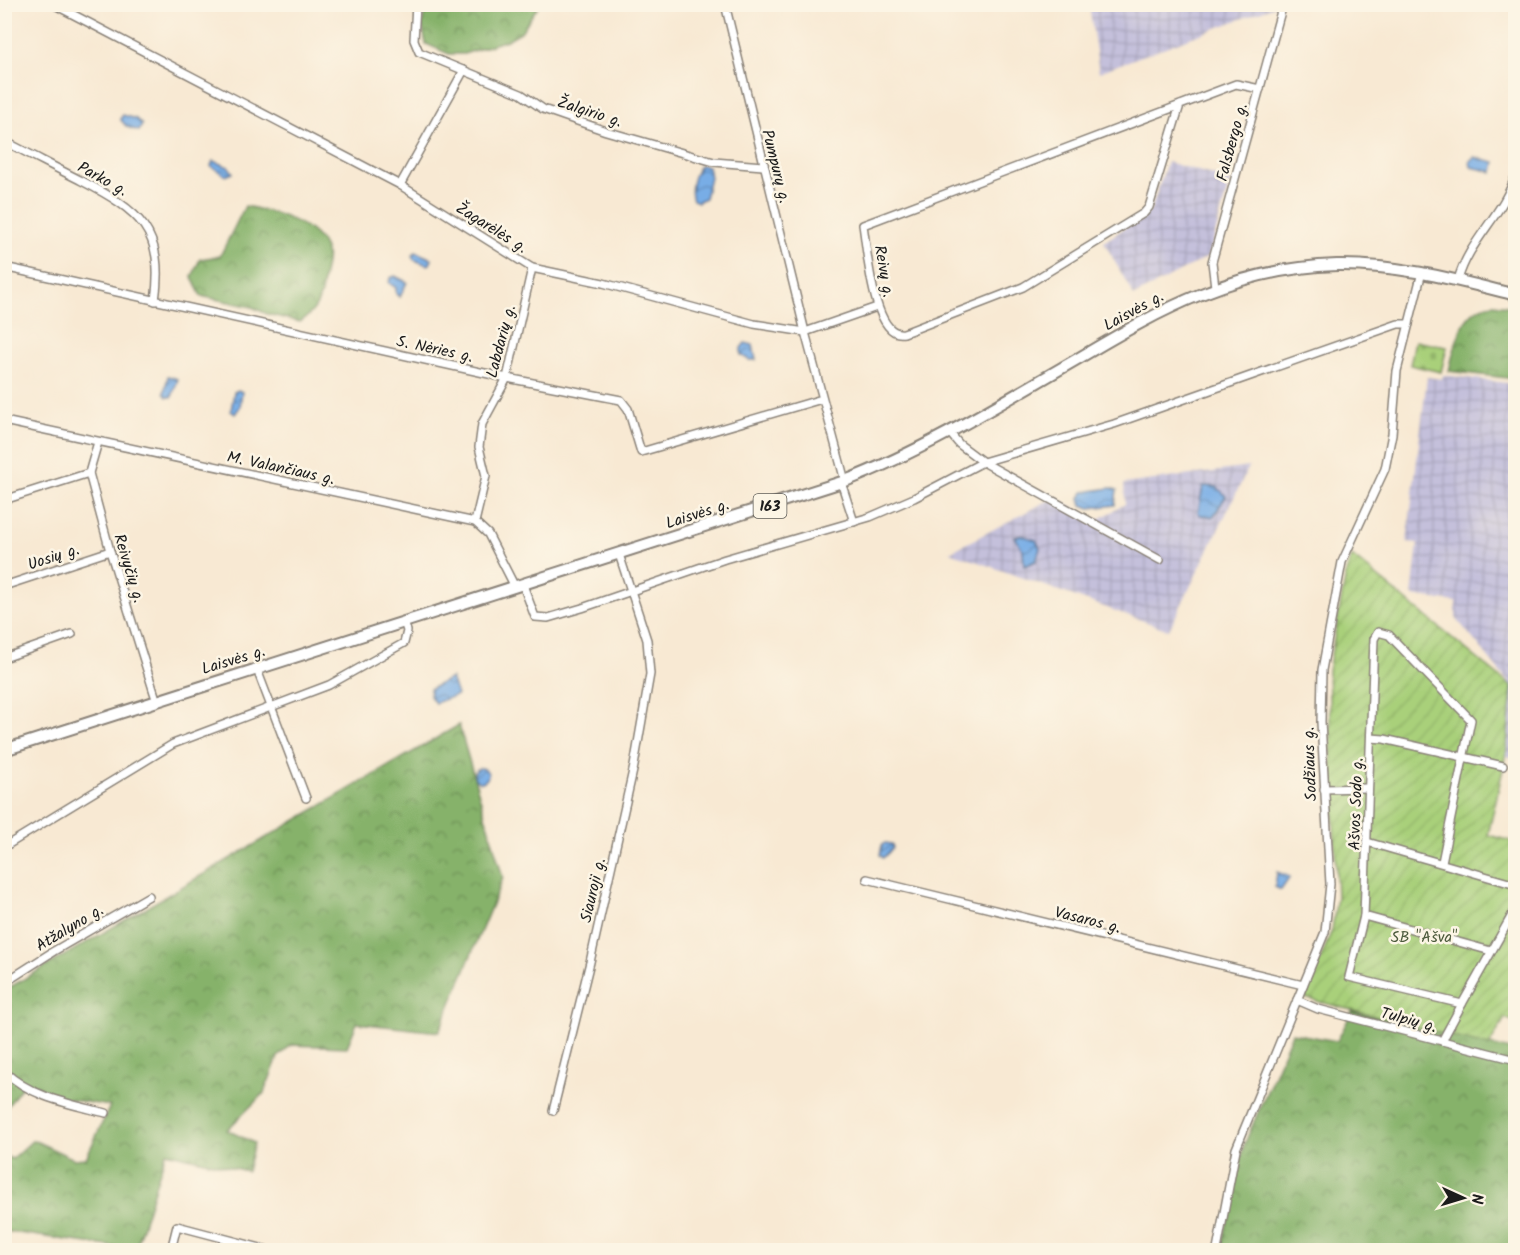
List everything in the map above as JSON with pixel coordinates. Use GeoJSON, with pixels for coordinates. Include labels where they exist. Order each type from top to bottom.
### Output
{"type":"FeatureCollection","features":[{"type":"Feature","properties":{"kind":"main road","name":"Laisvės g."},"geometry":{"type":"LineString","coordinates":[[4,750],[156,699],[843,482],[889,463],[949,432],[1139,322],[1215,287],[1252,276],[1317,266],[1377,266],[1422,272],[1515,295]]}},
{"type":"Feature","properties":{"kind":"street","name":"Žagarėlės g."},"geometry":{"type":"LineString","coordinates":[[53,4],[400,185],[532,268],[603,283],[754,324],[806,332]]}},
{"type":"Feature","properties":{"kind":"street","name":"Žalgirio g."},"geometry":{"type":"LineString","coordinates":[[416,4],[414,40],[419,52],[521,94],[543,110],[714,162],[763,166]]}},
{"type":"Feature","properties":{"kind":"street","name":"Pumpurų g."},"geometry":{"type":"LineString","coordinates":[[725,4],[763,166],[806,332]]}},
{"type":"Feature","properties":{"kind":"street","name":"Falsbergo g."},"geometry":{"type":"LineString","coordinates":[[1215,287],[1212,262],[1282,4]]}},
{"type":"Feature","properties":{"kind":"street"},"geometry":{"type":"LineString","coordinates":[[400,185],[464,70]]}},
{"type":"Feature","properties":{"kind":"street","name":"Reivų g."},"geometry":{"type":"LineString","coordinates":[[1180,105],[1149,207],[1144,213],[1023,287],[904,333],[892,332],[877,307],[863,225],[1180,105],[1236,84],[1260,89]]}},
{"type":"Feature","properties":{"kind":"street","name":"Parko g."},"geometry":{"type":"LineString","coordinates":[[4,141],[120,201],[137,215],[150,235],[157,258],[155,301]]}},
{"type":"Feature","properties":{"kind":"street"},"geometry":{"type":"LineString","coordinates":[[1458,280],[1469,253],[1506,198],[1515,174]]}},
{"type":"Feature","properties":{"kind":"street","name":"S. Nėries g."},"geometry":{"type":"LineString","coordinates":[[4,267],[507,378],[621,400],[628,409],[641,452],[822,399]]}},
{"type":"Feature","properties":{"kind":"street","name":"Labdarių g."},"geometry":{"type":"LineString","coordinates":[[475,522],[486,476],[479,447],[482,424],[507,378],[532,268]]}},
{"type":"Feature","properties":{"kind":"street","name":"Sodžiaus g."},"geometry":{"type":"LineString","coordinates":[[1217,1251],[1236,1149],[1325,932],[1329,910],[1322,670],[1342,562],[1385,469],[1392,434],[1397,371],[1422,272]]}},
{"type":"Feature","properties":{"kind":"street"},"geometry":{"type":"LineString","coordinates":[[854,522],[806,332],[877,307]]}},
{"type":"Feature","properties":{"kind":"street"},"geometry":{"type":"LineString","coordinates":[[475,522],[488,534],[519,586],[532,614],[538,619],[582,608],[724,559],[854,522],[914,498],[983,462],[1114,424],[1398,324],[1409,324]]}},
{"type":"Feature","properties":{"kind":"street","name":"M. Valančiaus g."},"geometry":{"type":"LineString","coordinates":[[4,421],[475,522]]}},
{"type":"Feature","properties":{"kind":"street"},"geometry":{"type":"LineString","coordinates":[[949,432],[959,444],[983,462],[1160,560]]}},
{"type":"Feature","properties":{"kind":"street","name":"Reivyčių g."},"geometry":{"type":"LineString","coordinates":[[98,442],[90,473],[110,551],[156,699]]}},
{"type":"Feature","properties":{"kind":"street"},"geometry":{"type":"LineString","coordinates":[[4,500],[90,473]]}},
{"type":"Feature","properties":{"kind":"street","name":"Uosių g."},"geometry":{"type":"LineString","coordinates":[[4,586],[110,551]]}},
{"type":"Feature","properties":{"kind":"street","name":"Siauroji g."},"geometry":{"type":"LineString","coordinates":[[552,1111],[590,962],[634,766],[650,674],[648,640],[619,554]]}},
{"type":"Feature","properties":{"kind":"street"},"geometry":{"type":"LineString","coordinates":[[4,846],[173,744],[329,684],[399,647],[407,637],[404,622]]}},
{"type":"Feature","properties":{"kind":"street","name":"Ašvos Sodo g."},"geometry":{"type":"LineString","coordinates":[[1462,1004],[1349,977],[1364,916],[1374,639],[1378,632],[1389,635],[1468,714],[1471,727],[1464,757]]}},
{"type":"Feature","properties":{"kind":"street"},"geometry":{"type":"LineString","coordinates":[[4,658],[72,634]]}},
{"type":"Feature","properties":{"kind":"street"},"geometry":{"type":"LineString","coordinates":[[256,668],[306,798]]}},
{"type":"Feature","properties":{"kind":"street"},"geometry":{"type":"LineString","coordinates":[[1371,738],[1503,766]]}},
{"type":"Feature","properties":{"kind":"street"},"geometry":{"type":"LineString","coordinates":[[1442,862],[1464,757]]}},
{"type":"Feature","properties":{"kind":"street"},"geometry":{"type":"LineString","coordinates":[[1324,789],[1367,788]]}},
{"type":"Feature","properties":{"kind":"street"},"geometry":{"type":"LineString","coordinates":[[1367,842],[1515,885]]}},
{"type":"Feature","properties":{"kind":"street","name":"Vasaros g."},"geometry":{"type":"LineString","coordinates":[[867,879],[1303,985]]}},
{"type":"Feature","properties":{"kind":"street","name":"Atžalyno g."},"geometry":{"type":"LineString","coordinates":[[4,983],[149,896]]}},
{"type":"Feature","properties":{"kind":"street"},"geometry":{"type":"LineString","coordinates":[[1442,1041],[1515,908]]}},
{"type":"Feature","properties":{"kind":"street"},"geometry":{"type":"LineString","coordinates":[[1364,916],[1491,951]]}},
{"type":"Feature","properties":{"kind":"street","name":"Tulpių g."},"geometry":{"type":"LineString","coordinates":[[1297,1000],[1318,1009],[1515,1060]]}},
{"type":"Feature","properties":{"kind":"street"},"geometry":{"type":"LineString","coordinates":[[4,1071],[17,1083],[54,1100],[106,1113]]}},
{"type":"Feature","properties":{"kind":"street"},"geometry":{"type":"LineString","coordinates":[[171,1251],[177,1226],[268,1251]]}},
{"type":"Feature","properties":{"kind":"shaded area"},"geometry":{"type":"Polygon","coordinates":[[[1089,4],[1278,5],[1099,72],[1089,4]]]}},
{"type":"Feature","properties":{"kind":"shaded area"},"geometry":{"type":"Polygon","coordinates":[[[1167,162],[1230,180],[1209,256],[1134,296],[1104,242],[1151,210],[1167,162]]]}},
{"type":"Feature","properties":{"kind":"shaded area"},"geometry":{"type":"Polygon","coordinates":[[[1443,375],[1515,384],[1515,758],[1506,756],[1512,687],[1456,618],[1456,602],[1412,596],[1418,543],[1407,542],[1427,377],[1442,379],[1443,375]]]}},
{"type":"Feature","properties":{"kind":"shaded area"},"geometry":{"type":"Polygon","coordinates":[[[1249,467],[1169,630],[950,552],[1055,497],[1096,521],[1125,504],[1124,484],[1249,467]]]}},
{"type":"Feature","properties":{"kind":"green space"},"geometry":{"type":"Polygon","coordinates":[[[426,4],[539,5],[521,32],[507,40],[464,54],[449,54],[426,44],[422,25],[426,4]]]}},
{"type":"Feature","properties":{"kind":"green space"},"geometry":{"type":"Polygon","coordinates":[[[245,206],[280,215],[303,226],[321,242],[326,252],[327,259],[317,304],[300,322],[267,314],[252,307],[201,296],[192,277],[200,259],[220,256],[245,206]]]}},
{"type":"Feature","properties":{"kind":"green space"},"geometry":{"type":"Polygon","coordinates":[[[1494,304],[1515,307],[1515,379],[1449,371],[1457,338],[1467,319],[1483,306],[1494,304]]]}},
{"type":"Feature","properties":{"kind":"green space"},"geometry":{"type":"Polygon","coordinates":[[[1415,341],[1447,347],[1441,372],[1410,365],[1415,341]]]}},
{"type":"Feature","properties":{"kind":"green space","name":"SB \"Ašva\""},"geometry":{"type":"Polygon","coordinates":[[[1352,556],[1512,687],[1506,756],[1488,835],[1515,842],[1515,1022],[1505,1018],[1489,1046],[1305,998],[1332,930],[1337,897],[1328,671],[1347,569],[1352,556]]]}},
{"type":"Feature","properties":{"kind":"green space"},"geometry":{"type":"Polygon","coordinates":[[[459,725],[503,878],[439,1032],[357,1023],[347,1047],[291,1045],[278,1057],[264,1093],[227,1130],[254,1143],[247,1171],[166,1152],[135,1250],[5,1231],[5,1156],[12,1159],[33,1140],[74,1159],[86,1158],[110,1106],[61,1098],[25,1082],[5,1110],[5,990],[459,725]]]}},
{"type":"Feature","properties":{"kind":"green space"},"geometry":{"type":"Polygon","coordinates":[[[1352,1012],[1515,1051],[1515,1250],[1221,1250],[1244,1145],[1292,1033],[1337,1041],[1352,1012]]]}},
{"type":"Feature","properties":{"kind":"water"},"geometry":{"type":"Polygon","coordinates":[[[123,115],[136,119],[142,125],[139,131],[127,127],[120,119],[123,115]]]}},
{"type":"Feature","properties":{"kind":"water"},"geometry":{"type":"Polygon","coordinates":[[[1474,157],[1495,162],[1493,172],[1471,167],[1470,161],[1474,157]]]}},
{"type":"Feature","properties":{"kind":"water"},"geometry":{"type":"Polygon","coordinates":[[[213,161],[229,167],[233,173],[226,176],[211,166],[213,161]]]}},
{"type":"Feature","properties":{"kind":"water"},"geometry":{"type":"Polygon","coordinates":[[[701,165],[708,166],[710,177],[705,198],[698,202],[693,200],[692,187],[696,172],[701,165]]]}},
{"type":"Feature","properties":{"kind":"water"},"geometry":{"type":"Polygon","coordinates":[[[416,252],[432,259],[430,264],[414,260],[412,256],[416,252]]]}},
{"type":"Feature","properties":{"kind":"water"},"geometry":{"type":"Polygon","coordinates":[[[395,276],[407,282],[400,297],[396,294],[396,288],[389,283],[390,278],[395,276]]]}},
{"type":"Feature","properties":{"kind":"water"},"geometry":{"type":"Polygon","coordinates":[[[745,343],[753,345],[756,360],[749,360],[741,355],[741,348],[745,343]]]}},
{"type":"Feature","properties":{"kind":"water"},"geometry":{"type":"Polygon","coordinates":[[[168,376],[178,379],[172,397],[167,397],[164,393],[168,376]]]}},
{"type":"Feature","properties":{"kind":"water"},"geometry":{"type":"Polygon","coordinates":[[[238,390],[242,392],[240,407],[235,414],[231,411],[234,392],[238,390]]]}},
{"type":"Feature","properties":{"kind":"water"},"geometry":{"type":"Polygon","coordinates":[[[1203,486],[1217,487],[1226,496],[1213,517],[1200,515],[1198,512],[1203,486]]]}},
{"type":"Feature","properties":{"kind":"water"},"geometry":{"type":"Polygon","coordinates":[[[1111,488],[1117,490],[1115,505],[1090,508],[1082,505],[1080,499],[1083,492],[1111,488]]]}},
{"type":"Feature","properties":{"kind":"water"},"geometry":{"type":"Polygon","coordinates":[[[1021,535],[1036,540],[1040,548],[1036,561],[1024,566],[1023,550],[1015,537],[1021,535]]]}},
{"type":"Feature","properties":{"kind":"water"},"geometry":{"type":"Polygon","coordinates":[[[451,678],[457,695],[435,703],[430,696],[430,689],[451,678]]]}},
{"type":"Feature","properties":{"kind":"water"},"geometry":{"type":"Polygon","coordinates":[[[478,768],[484,768],[488,775],[484,782],[478,782],[474,778],[474,772],[478,768]]]}},
{"type":"Feature","properties":{"kind":"water"},"geometry":{"type":"Polygon","coordinates":[[[892,844],[893,848],[883,858],[880,855],[882,845],[892,844]]]}},
{"type":"Feature","properties":{"kind":"water"},"geometry":{"type":"Polygon","coordinates":[[[1277,872],[1290,877],[1281,890],[1275,887],[1277,872]]]}}]}
